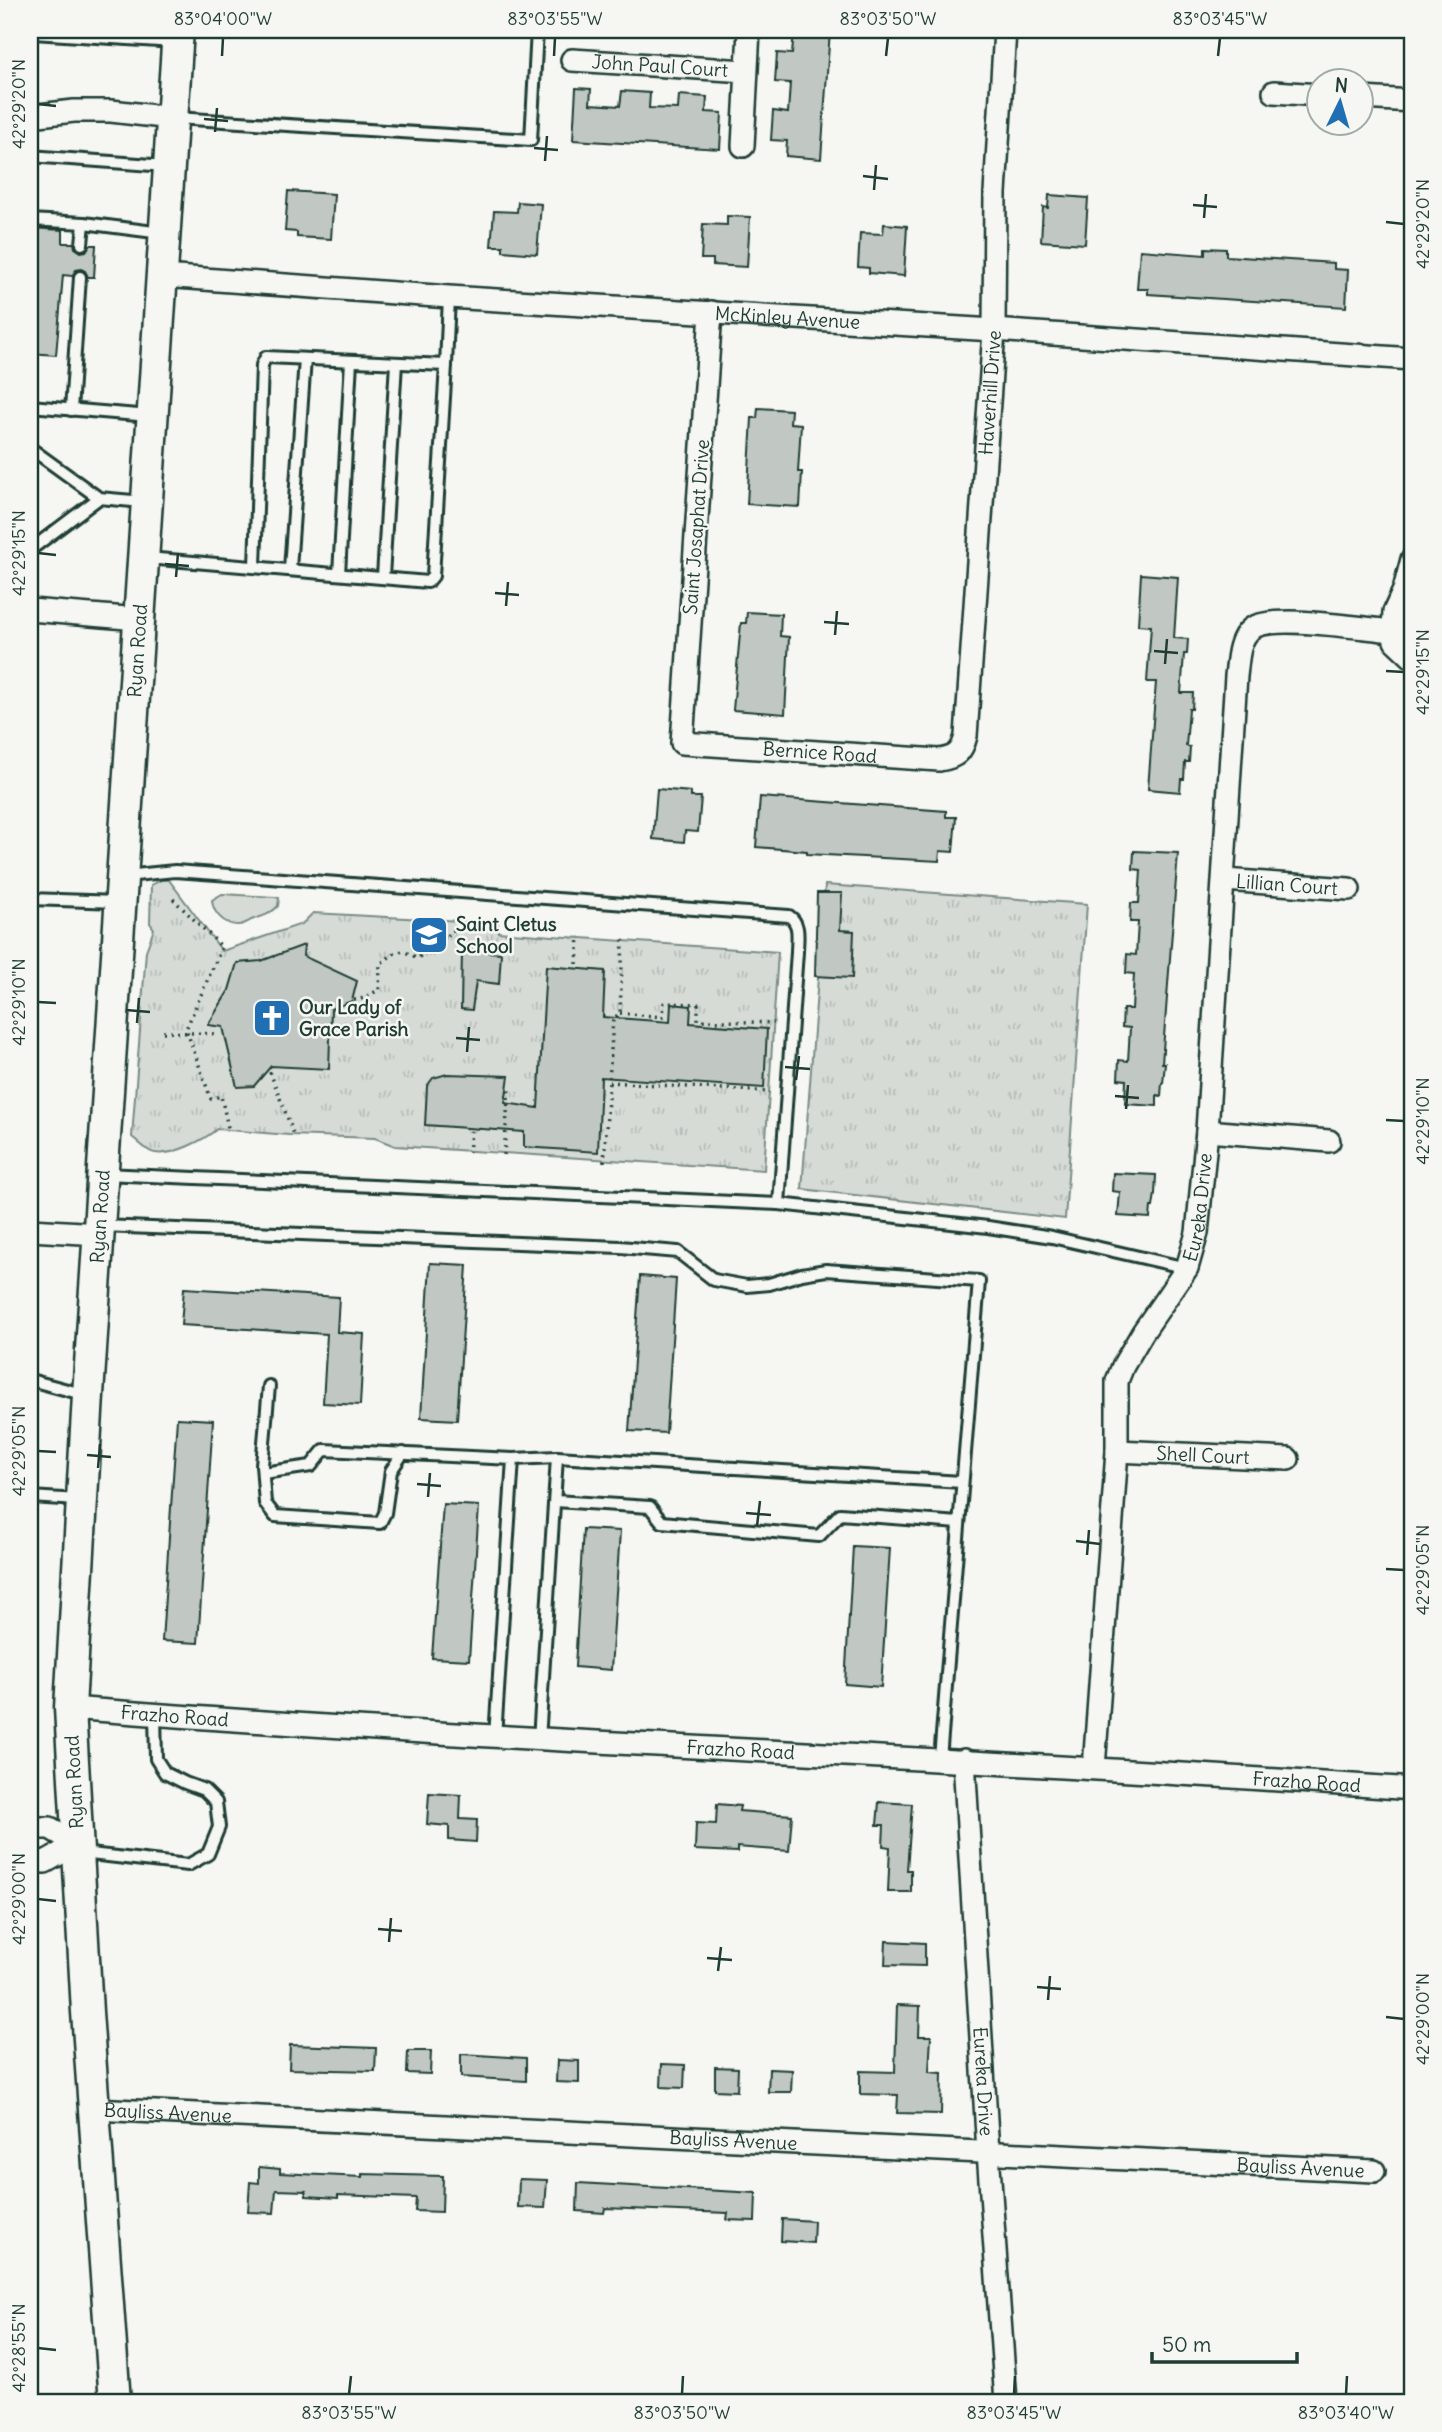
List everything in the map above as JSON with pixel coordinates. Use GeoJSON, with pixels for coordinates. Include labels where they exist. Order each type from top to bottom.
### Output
{"type":"FeatureCollection","features":[{"type":"Feature","properties":{"kind":"main road","name":"Ryan Road"},"geometry":{"type":"LineString","coordinates":[[115,2402],[70,1707],[88,1395],[178,36]]}},
{"type":"Feature","properties":{"kind":"street"},"geometry":{"type":"LineString","coordinates":[[743,146],[749,30]]}},
{"type":"Feature","properties":{"kind":"street","name":"Haverhill Drive"},"geometry":{"type":"LineString","coordinates":[[958,754],[966,736],[994,330],[995,193],[1005,30]]}},
{"type":"Feature","properties":{"kind":"street","name":"John Paul Court"},"geometry":{"type":"LineString","coordinates":[[572,60],[746,71]]}},
{"type":"Feature","properties":{"kind":"street"},"geometry":{"type":"LineString","coordinates":[[1274,92],[1306,94]]}},
{"type":"Feature","properties":{"kind":"street"},"geometry":{"type":"LineString","coordinates":[[1376,99],[1412,101]]}},
{"type":"Feature","properties":{"kind":"street"},"geometry":{"type":"LineString","coordinates":[[30,116],[74,111],[111,111],[172,118]]}},
{"type":"Feature","properties":{"kind":"street","name":"McKinley Avenue"},"geometry":{"type":"LineString","coordinates":[[163,276],[1412,359]]}},
{"type":"Feature","properties":{"kind":"street","name":"Saint Josaphat Drive"},"geometry":{"type":"LineString","coordinates":[[682,743],[710,312]]}},
{"type":"Feature","properties":{"kind":"street"},"geometry":{"type":"LineString","coordinates":[[1412,559],[1404,590],[1394,612],[1393,631],[1395,641],[1412,657]]}},
{"type":"Feature","properties":{"kind":"street"},"geometry":{"type":"LineString","coordinates":[[30,610],[139,619]]}},
{"type":"Feature","properties":{"kind":"street","name":"Eureka Drive"},"geometry":{"type":"LineString","coordinates":[[1094,1768],[1117,1451],[1117,1381],[1143,1332],[1187,1268],[1197,1233],[1207,1131],[1236,676],[1241,643],[1250,629],[1267,622],[1286,621],[1393,631]]}},
{"type":"Feature","properties":{"kind":"street","name":"Bernice Road"},"geometry":{"type":"LineString","coordinates":[[682,743],[939,760],[951,759],[958,754]]}},
{"type":"Feature","properties":{"kind":"street","name":"Lillian Court"},"geometry":{"type":"LineString","coordinates":[[1224,880],[1349,889]]}},
{"type":"Feature","properties":{"kind":"street"},"geometry":{"type":"LineString","coordinates":[[1207,1131],[1329,1141]]}},
{"type":"Feature","properties":{"kind":"street"},"geometry":{"type":"LineString","coordinates":[[30,1230],[99,1230]]}},
{"type":"Feature","properties":{"kind":"street","name":"Shell Court"},"geometry":{"type":"LineString","coordinates":[[1117,1451],[1288,1459]]}},
{"type":"Feature","properties":{"kind":"street","name":"Frazho Road"},"geometry":{"type":"LineString","coordinates":[[70,1707],[539,1740],[964,1760],[1412,1789]]}},
{"type":"Feature","properties":{"kind":"street","name":"Eureka Drive"},"geometry":{"type":"LineString","coordinates":[[964,1760],[1006,2402]]}},
{"type":"Feature","properties":{"kind":"street"},"geometry":{"type":"LineString","coordinates":[[30,1828],[50,1828],[78,1849]]}},
{"type":"Feature","properties":{"kind":"street"},"geometry":{"type":"LineString","coordinates":[[30,1861],[45,1862],[78,1849]]}},
{"type":"Feature","properties":{"kind":"street","name":"Bayliss Avenue"},"geometry":{"type":"LineString","coordinates":[[94,2109],[1374,2171]]}},
{"type":"Feature","properties":{"kind":"lane"},"geometry":{"type":"LineString","coordinates":[[34,30],[33,33],[178,36]]}},
{"type":"Feature","properties":{"kind":"lane"},"geometry":{"type":"LineString","coordinates":[[172,118],[531,140],[537,30]]}},
{"type":"Feature","properties":{"kind":"lane"},"geometry":{"type":"LineString","coordinates":[[30,156],[169,166]]}},
{"type":"Feature","properties":{"kind":"lane"},"geometry":{"type":"LineString","coordinates":[[30,220],[84,223],[165,234]]}},
{"type":"Feature","properties":{"kind":"lane"},"geometry":{"type":"LineString","coordinates":[[82,244],[84,223]]}},
{"type":"Feature","properties":{"kind":"lane"},"geometry":{"type":"LineString","coordinates":[[71,410],[80,276]]}},
{"type":"Feature","properties":{"kind":"lane"},"geometry":{"type":"LineString","coordinates":[[144,557],[428,582],[433,576],[449,297]]}},
{"type":"Feature","properties":{"kind":"lane"},"geometry":{"type":"LineString","coordinates":[[255,566],[262,366],[267,357],[446,365]]}},
{"type":"Feature","properties":{"kind":"lane"},"geometry":{"type":"LineString","coordinates":[[290,569],[305,359]]}},
{"type":"Feature","properties":{"kind":"lane"},"geometry":{"type":"LineString","coordinates":[[339,573],[351,361]]}},
{"type":"Feature","properties":{"kind":"lane"},"geometry":{"type":"LineString","coordinates":[[383,577],[396,363]]}},
{"type":"Feature","properties":{"kind":"lane"},"geometry":{"type":"LineString","coordinates":[[30,406],[152,416]]}},
{"type":"Feature","properties":{"kind":"lane"},"geometry":{"type":"LineString","coordinates":[[30,448],[99,498],[147,503]]}},
{"type":"Feature","properties":{"kind":"lane"},"geometry":{"type":"LineString","coordinates":[[30,550],[99,498]]}},
{"type":"Feature","properties":{"kind":"lane"},"geometry":{"type":"LineString","coordinates":[[30,899],[121,890],[175,871],[789,916],[795,920],[797,928],[797,952],[779,1204]]}},
{"type":"Feature","properties":{"kind":"lane"},"geometry":{"type":"LineString","coordinates":[[104,1174],[779,1204],[988,1227],[1052,1237],[1187,1268]]}},
{"type":"Feature","properties":{"kind":"lane"},"geometry":{"type":"LineString","coordinates":[[99,1230],[620,1247],[678,1252],[714,1280],[747,1286],[769,1284],[826,1270],[979,1281],[940,1759]]}},
{"type":"Feature","properties":{"kind":"lane"},"geometry":{"type":"LineString","coordinates":[[30,1380],[88,1395]]}},
{"type":"Feature","properties":{"kind":"lane"},"geometry":{"type":"LineString","coordinates":[[269,1385],[263,1473],[265,1503],[275,1516],[380,1523],[385,1513],[391,1471],[403,1453]]}},
{"type":"Feature","properties":{"kind":"lane"},"geometry":{"type":"LineString","coordinates":[[263,1473],[311,1466],[324,1450],[513,1459],[558,1457],[962,1482]]}},
{"type":"Feature","properties":{"kind":"lane"},"geometry":{"type":"LineString","coordinates":[[539,1740],[558,1457]]}},
{"type":"Feature","properties":{"kind":"lane"},"geometry":{"type":"LineString","coordinates":[[495,1737],[513,1459]]}},
{"type":"Feature","properties":{"kind":"lane"},"geometry":{"type":"LineString","coordinates":[[30,1497],[82,1500]]}},
{"type":"Feature","properties":{"kind":"lane"},"geometry":{"type":"LineString","coordinates":[[555,1501],[650,1507],[662,1522],[819,1536],[839,1514],[959,1524]]}},
{"type":"Feature","properties":{"kind":"lane"},"geometry":{"type":"LineString","coordinates":[[78,1849],[188,1864],[208,1854],[219,1828],[216,1802],[204,1790],[165,1773],[156,1759],[155,1714]]}},
{"type":"Feature","properties":{"kind":"path"},"geometry":{"type":"LineString","coordinates":[[173,899],[222,947],[186,1029],[211,1099],[221,1096],[229,1132]]}},
{"type":"Feature","properties":{"kind":"path"},"geometry":{"type":"LineString","coordinates":[[354,1000],[379,990],[380,964],[389,957],[403,951],[418,958],[457,928]]}},
{"type":"Feature","properties":{"kind":"path"},"geometry":{"type":"LineString","coordinates":[[577,964],[579,936]]}},
{"type":"Feature","properties":{"kind":"path"},"geometry":{"type":"LineString","coordinates":[[604,1161],[614,1019],[620,1013],[623,939]]}},
{"type":"Feature","properties":{"kind":"path"},"geometry":{"type":"LineString","coordinates":[[620,1013],[663,1017],[664,1003],[698,1004],[698,1020],[774,1023]]}},
{"type":"Feature","properties":{"kind":"path"},"geometry":{"type":"LineString","coordinates":[[163,1032],[217,1034]]}},
{"type":"Feature","properties":{"kind":"path"},"geometry":{"type":"LineString","coordinates":[[270,1072],[294,1135]]}},
{"type":"Feature","properties":{"kind":"path"},"geometry":{"type":"LineString","coordinates":[[609,1082],[770,1092]]}},
{"type":"Feature","properties":{"kind":"path"},"geometry":{"type":"LineString","coordinates":[[504,1155],[509,1087]]}},
{"type":"Feature","properties":{"kind":"path"},"geometry":{"type":"LineString","coordinates":[[469,1153],[471,1131]]}},
{"type":"Feature","properties":{"kind":"green space"},"geometry":{"type":"Polygon","coordinates":[[[161,880],[169,880],[222,951],[302,924],[313,913],[498,923],[498,932],[778,952],[764,1170],[395,1146],[375,1138],[217,1129],[179,1150],[152,1152],[132,1137],[146,951],[154,929],[150,923],[151,885],[161,880]]]}},
{"type":"Feature","properties":{"kind":"green space"},"geometry":{"type":"Polygon","coordinates":[[[825,885],[1087,904],[1065,1219],[802,1189],[825,885]]]}},
{"type":"Feature","properties":{"kind":"green space"},"geometry":{"type":"Polygon","coordinates":[[[222,894],[275,897],[279,898],[278,906],[264,916],[242,924],[228,923],[220,917],[213,905],[212,900],[222,894]]]}},
{"type":"Feature","properties":{"kind":"building"},"geometry":{"type":"Polygon","coordinates":[[[794,30],[830,30],[821,159],[786,156],[787,141],[771,140],[773,111],[788,113],[790,83],[775,82],[777,53],[792,54],[794,30]]]}},
{"type":"Feature","properties":{"kind":"building"},"geometry":{"type":"Polygon","coordinates":[[[576,88],[591,89],[590,104],[620,106],[622,91],[650,93],[649,108],[678,109],[679,95],[707,97],[706,112],[722,113],[720,149],[573,140],[576,88]]]}},
{"type":"Feature","properties":{"kind":"building"},"geometry":{"type":"Polygon","coordinates":[[[288,191],[334,194],[331,239],[297,237],[297,232],[285,231],[288,191]]]}},
{"type":"Feature","properties":{"kind":"building"},"geometry":{"type":"Polygon","coordinates":[[[1049,195],[1088,198],[1085,244],[1041,241],[1043,207],[1048,208],[1049,195]]]}},
{"type":"Feature","properties":{"kind":"building"},"geometry":{"type":"Polygon","coordinates":[[[518,202],[541,204],[537,254],[503,251],[503,246],[491,246],[494,211],[517,212],[518,202]]]}},
{"type":"Feature","properties":{"kind":"building"},"geometry":{"type":"Polygon","coordinates":[[[727,216],[750,217],[747,267],[713,265],[713,259],[701,259],[703,224],[727,225],[727,216]]]}},
{"type":"Feature","properties":{"kind":"building"},"geometry":{"type":"Polygon","coordinates":[[[884,224],[907,226],[904,276],[869,273],[869,268],[858,267],[860,233],[883,234],[884,224]]]}},
{"type":"Feature","properties":{"kind":"building"},"geometry":{"type":"Polygon","coordinates":[[[30,228],[63,230],[63,243],[74,243],[75,248],[81,252],[86,251],[90,245],[96,245],[94,277],[88,277],[81,269],[76,270],[72,276],[63,275],[56,355],[30,353],[30,228]]]}},
{"type":"Feature","properties":{"kind":"building"},"geometry":{"type":"Polygon","coordinates":[[[1205,248],[1226,249],[1226,256],[1334,263],[1334,269],[1348,270],[1346,307],[1148,294],[1148,289],[1137,289],[1140,250],[1205,255],[1205,248]]]}},
{"type":"Feature","properties":{"kind":"building"},"geometry":{"type":"Polygon","coordinates":[[[758,408],[791,410],[790,423],[801,424],[798,472],[802,472],[800,507],[747,504],[752,418],[757,418],[758,408]]]}},
{"type":"Feature","properties":{"kind":"building"},"geometry":{"type":"Polygon","coordinates":[[[1141,574],[1178,577],[1174,638],[1188,639],[1181,693],[1193,693],[1186,746],[1190,747],[1189,762],[1185,762],[1180,792],[1148,789],[1156,682],[1147,682],[1151,626],[1138,625],[1141,574]]]}},
{"type":"Feature","properties":{"kind":"building"},"geometry":{"type":"Polygon","coordinates":[[[747,612],[781,614],[780,636],[789,637],[785,714],[733,710],[741,623],[746,623],[747,612]]]}},
{"type":"Feature","properties":{"kind":"building"},"geometry":{"type":"Polygon","coordinates":[[[657,789],[691,792],[691,797],[701,797],[698,832],[685,831],[684,842],[653,839],[657,789]]]}},
{"type":"Feature","properties":{"kind":"building"},"geometry":{"type":"Polygon","coordinates":[[[760,797],[946,811],[946,817],[956,817],[953,852],[940,851],[939,861],[807,854],[807,851],[756,847],[760,797]]]}},
{"type":"Feature","properties":{"kind":"building"},"geometry":{"type":"Polygon","coordinates":[[[1134,851],[1178,853],[1162,1063],[1165,1063],[1161,1096],[1157,1095],[1157,1106],[1125,1104],[1126,1080],[1118,1079],[1119,1060],[1128,1061],[1130,1028],[1122,1027],[1123,1009],[1132,1009],[1134,974],[1126,973],[1127,954],[1136,955],[1138,922],[1130,922],[1131,903],[1139,903],[1141,870],[1133,869],[1134,851]]]}},
{"type":"Feature","properties":{"kind":"building"},"geometry":{"type":"Polygon","coordinates":[[[817,893],[842,893],[840,930],[854,931],[852,978],[815,976],[817,893]]]}},
{"type":"Feature","properties":{"kind":"building","name":"Our Lady of Grace Parish"},"geometry":{"type":"Polygon","coordinates":[[[304,945],[303,956],[357,981],[352,1001],[331,1009],[329,1069],[271,1066],[254,1086],[237,1087],[223,1027],[208,1025],[229,990],[237,963],[261,961],[304,945]]]}},
{"type":"Feature","properties":{"kind":"building"},"geometry":{"type":"Polygon","coordinates":[[[462,950],[501,953],[499,984],[476,981],[472,1010],[461,1009],[462,950]]]}},
{"type":"Feature","properties":{"kind":"building"},"geometry":{"type":"Polygon","coordinates":[[[546,966],[605,971],[603,1017],[670,1022],[671,1004],[691,1006],[690,1023],[767,1029],[764,1088],[601,1077],[598,1152],[524,1147],[524,1132],[425,1125],[427,1086],[433,1078],[447,1074],[509,1076],[505,1103],[538,1108],[546,966]]]}},
{"type":"Feature","properties":{"kind":"building"},"geometry":{"type":"Polygon","coordinates":[[[1113,1173],[1156,1175],[1150,1218],[1118,1216],[1120,1192],[1112,1191],[1113,1173]]]}},
{"type":"Feature","properties":{"kind":"building"},"geometry":{"type":"Polygon","coordinates":[[[430,1263],[467,1265],[457,1420],[421,1418],[430,1263]]]}},
{"type":"Feature","properties":{"kind":"building"},"geometry":{"type":"Polygon","coordinates":[[[640,1276],[676,1279],[666,1433],[629,1431],[640,1276]]]}},
{"type":"Feature","properties":{"kind":"building"},"geometry":{"type":"Polygon","coordinates":[[[184,1288],[339,1297],[337,1332],[364,1334],[360,1405],[323,1403],[327,1334],[181,1325],[184,1288]]]}},
{"type":"Feature","properties":{"kind":"building"},"geometry":{"type":"Polygon","coordinates":[[[177,1418],[213,1420],[198,1643],[162,1641],[177,1418]]]}},
{"type":"Feature","properties":{"kind":"building"},"geometry":{"type":"Polygon","coordinates":[[[443,1504],[479,1506],[469,1660],[432,1658],[443,1504]]]}},
{"type":"Feature","properties":{"kind":"building"},"geometry":{"type":"Polygon","coordinates":[[[583,1529],[620,1531],[611,1670],[575,1667],[583,1529]]]}},
{"type":"Feature","properties":{"kind":"building"},"geometry":{"type":"Polygon","coordinates":[[[853,1546],[890,1548],[881,1687],[845,1684],[853,1546]]]}},
{"type":"Feature","properties":{"kind":"building"},"geometry":{"type":"Polygon","coordinates":[[[429,1793],[461,1795],[460,1819],[477,1820],[476,1842],[449,1840],[449,1826],[427,1824],[429,1793]]]}},
{"type":"Feature","properties":{"kind":"building"},"geometry":{"type":"Polygon","coordinates":[[[879,1802],[912,1804],[907,1870],[911,1870],[911,1892],[888,1892],[890,1847],[883,1846],[884,1825],[877,1825],[879,1802]]]}},
{"type":"Feature","properties":{"kind":"building"},"geometry":{"type":"Polygon","coordinates":[[[717,1804],[740,1806],[739,1811],[792,1815],[789,1851],[737,1847],[737,1852],[695,1850],[696,1823],[716,1824],[717,1804]]]}},
{"type":"Feature","properties":{"kind":"building"},"geometry":{"type":"Polygon","coordinates":[[[886,1941],[925,1943],[925,1966],[885,1965],[886,1941]]]}},
{"type":"Feature","properties":{"kind":"building"},"geometry":{"type":"Polygon","coordinates":[[[897,2005],[920,2006],[919,2036],[931,2036],[929,2072],[942,2073],[941,2114],[897,2113],[898,2095],[860,2094],[860,2071],[895,2072],[897,2005]]]}},
{"type":"Feature","properties":{"kind":"building"},"geometry":{"type":"Polygon","coordinates":[[[290,2045],[376,2048],[375,2071],[289,2069],[290,2045]]]}},
{"type":"Feature","properties":{"kind":"building"},"geometry":{"type":"Polygon","coordinates":[[[408,2051],[431,2051],[430,2074],[407,2073],[408,2051]]]}},
{"type":"Feature","properties":{"kind":"building"},"geometry":{"type":"Polygon","coordinates":[[[461,2054],[526,2058],[526,2081],[461,2077],[461,2054]]]}},
{"type":"Feature","properties":{"kind":"building"},"geometry":{"type":"Polygon","coordinates":[[[557,2060],[579,2061],[579,2083],[556,2082],[557,2060]]]}},
{"type":"Feature","properties":{"kind":"building"},"geometry":{"type":"Polygon","coordinates":[[[662,2064],[685,2065],[684,2088],[661,2087],[662,2064]]]}},
{"type":"Feature","properties":{"kind":"building"},"geometry":{"type":"Polygon","coordinates":[[[715,2067],[738,2068],[737,2091],[715,2090],[715,2067]]]}},
{"type":"Feature","properties":{"kind":"building"},"geometry":{"type":"Polygon","coordinates":[[[769,2069],[792,2070],[791,2092],[768,2092],[769,2069]]]}},
{"type":"Feature","properties":{"kind":"building"},"geometry":{"type":"Polygon","coordinates":[[[259,2167],[280,2169],[280,2173],[362,2177],[362,2174],[443,2176],[442,2212],[415,2211],[416,2198],[338,2195],[338,2198],[306,2196],[306,2191],[276,2190],[274,2213],[248,2212],[250,2182],[259,2183],[259,2167]]]}},
{"type":"Feature","properties":{"kind":"building"},"geometry":{"type":"Polygon","coordinates":[[[519,2179],[547,2180],[545,2208],[518,2207],[519,2179]]]}},
{"type":"Feature","properties":{"kind":"building"},"geometry":{"type":"Polygon","coordinates":[[[578,2183],[756,2193],[755,2221],[727,2220],[728,2213],[605,2208],[604,2213],[577,2211],[578,2183]]]}},
{"type":"Feature","properties":{"kind":"building"},"geometry":{"type":"Polygon","coordinates":[[[782,2219],[814,2221],[813,2243],[781,2241],[782,2219]]]}},
{"type":"Feature","properties":{"kind":"place","name":"Saint Cletus School"},"geometry":{"type":"Point","coordinates":[429,935]}},
{"type":"Feature","properties":{"kind":"place","name":"Our Lady of Grace Parish"},"geometry":{"type":"Point","coordinates":[272,1018]}}]}
